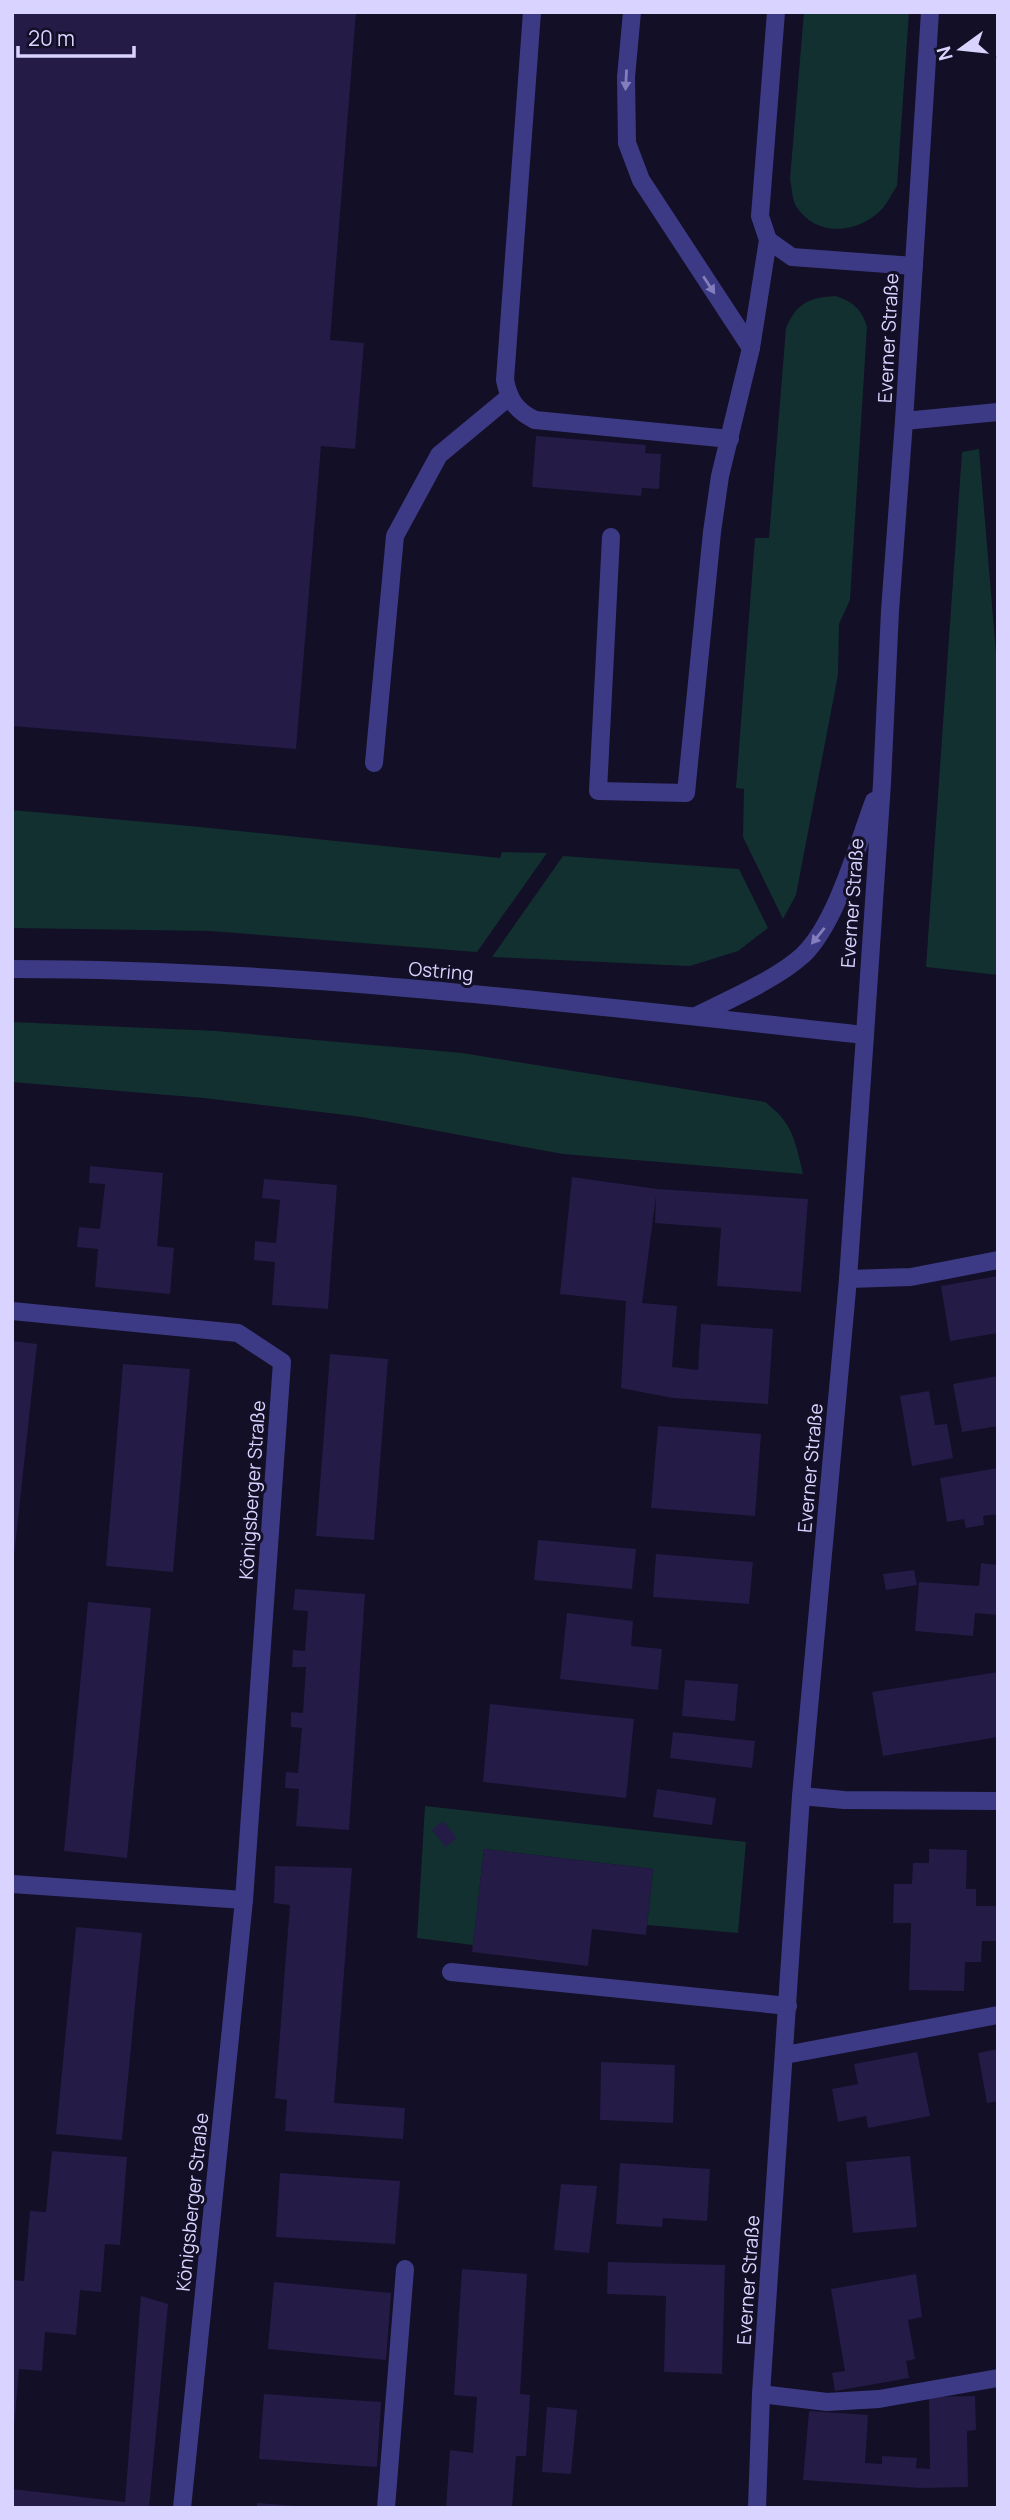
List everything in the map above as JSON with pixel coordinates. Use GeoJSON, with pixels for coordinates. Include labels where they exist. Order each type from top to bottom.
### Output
{"type":"FeatureCollection","features":[{"type":"Feature","properties":{"kind":"street"},"geometry":{"type":"LineString","coordinates":[[532,12],[505,380],[509,397],[524,414],[535,420],[730,439]]}},
{"type":"Feature","properties":{"kind":"street"},"geometry":{"type":"LineString","coordinates":[[632,12],[626,87],[627,143],[641,180],[751,348]]}},
{"type":"Feature","properties":{"kind":"street"},"geometry":{"type":"LineString","coordinates":[[611,537],[598,791],[686,793],[720,476],[751,348],[768,240],[760,216],[776,12]]}},
{"type":"Feature","properties":{"kind":"street","name":"Everner Straße"},"geometry":{"type":"LineString","coordinates":[[757,2508],[761,2394],[801,1796],[848,1279],[865,1035],[930,12]]}},
{"type":"Feature","properties":{"kind":"street"},"geometry":{"type":"LineString","coordinates":[[768,240],[792,257],[914,266]]}},
{"type":"Feature","properties":{"kind":"street"},"geometry":{"type":"LineString","coordinates":[[374,763],[395,537],[439,455],[509,397]]}},
{"type":"Feature","properties":{"kind":"street"},"geometry":{"type":"LineString","coordinates":[[904,421],[998,412]]}},
{"type":"Feature","properties":{"kind":"street"},"geometry":{"type":"LineString","coordinates":[[696,1016],[757,986],[802,955],[828,924],[882,783]]}},
{"type":"Feature","properties":{"kind":"street","name":"Ostring"},"geometry":{"type":"LineString","coordinates":[[12,969],[130,971],[312,982],[696,1016],[865,1035]]}},
{"type":"Feature","properties":{"kind":"street"},"geometry":{"type":"LineString","coordinates":[[848,1279],[911,1278],[998,1260]]}},
{"type":"Feature","properties":{"kind":"street","name":"Königsberger Straße"},"geometry":{"type":"LineString","coordinates":[[12,1311],[238,1333],[282,1362],[244,1900],[182,2508]]}},
{"type":"Feature","properties":{"kind":"street"},"geometry":{"type":"LineString","coordinates":[[801,1796],[844,1800],[998,1801]]}},
{"type":"Feature","properties":{"kind":"street"},"geometry":{"type":"LineString","coordinates":[[12,1884],[244,1900]]}},
{"type":"Feature","properties":{"kind":"street"},"geometry":{"type":"LineString","coordinates":[[451,1972],[788,2006]]}},
{"type":"Feature","properties":{"kind":"street"},"geometry":{"type":"LineString","coordinates":[[785,2054],[998,2015]]}},
{"type":"Feature","properties":{"kind":"street"},"geometry":{"type":"LineString","coordinates":[[386,2508],[405,2269]]}},
{"type":"Feature","properties":{"kind":"street"},"geometry":{"type":"LineString","coordinates":[[761,2394],[827,2402],[879,2399],[998,2378]]}},
{"type":"Feature","properties":{"kind":"green space"},"geometry":{"type":"Polygon","coordinates":[[[804,12],[909,12],[897,186],[882,209],[861,224],[850,227],[826,228],[814,223],[804,216],[793,197],[790,179],[804,12]]]}},
{"type":"Feature","properties":{"kind":"green space"},"geometry":{"type":"Polygon","coordinates":[[[835,296],[856,307],[867,327],[850,600],[839,624],[838,675],[796,895],[783,919],[743,837],[744,789],[736,788],[755,538],[769,538],[786,328],[804,303],[835,296]]]}},
{"type":"Feature","properties":{"kind":"green space"},"geometry":{"type":"Polygon","coordinates":[[[979,449],[998,677],[998,975],[926,967],[962,452],[979,449]]]}},
{"type":"Feature","properties":{"kind":"green space"},"geometry":{"type":"Polygon","coordinates":[[[12,810],[500,858],[502,852],[547,853],[477,952],[210,931],[12,928],[12,810]]]}},
{"type":"Feature","properties":{"kind":"green space"},"geometry":{"type":"Polygon","coordinates":[[[563,856],[739,869],[768,928],[738,951],[690,966],[492,957],[563,856]]]}},
{"type":"Feature","properties":{"kind":"green space"},"geometry":{"type":"Polygon","coordinates":[[[12,1022],[216,1031],[462,1053],[765,1102],[782,1117],[792,1134],[803,1174],[563,1154],[362,1117],[204,1098],[12,1082],[12,1022]]]}},
{"type":"Feature","properties":{"kind":"green space"},"geometry":{"type":"Polygon","coordinates":[[[425,1806],[746,1842],[738,1933],[647,1925],[653,1869],[484,1849],[473,1945],[417,1938],[425,1806]]]}},
{"type":"Feature","properties":{"kind":"building"},"geometry":{"type":"Polygon","coordinates":[[[12,12],[356,12],[330,340],[364,343],[355,449],[321,446],[296,749],[12,726],[12,12]]]}},
{"type":"Feature","properties":{"kind":"building"},"geometry":{"type":"Polygon","coordinates":[[[536,436],[646,445],[645,453],[661,454],[659,489],[642,488],[641,496],[532,487],[536,436]]]}},
{"type":"Feature","properties":{"kind":"building"},"geometry":{"type":"Polygon","coordinates":[[[90,1166],[163,1173],[157,1246],[174,1248],[170,1294],[95,1287],[98,1249],[77,1247],[79,1227],[100,1229],[105,1184],[89,1183],[90,1166]]]}},
{"type":"Feature","properties":{"kind":"building"},"geometry":{"type":"Polygon","coordinates":[[[572,1177],[657,1189],[808,1199],[801,1292],[717,1286],[721,1228],[655,1223],[656,1196],[642,1303],[677,1306],[672,1367],[698,1370],[701,1324],[773,1329],[768,1404],[672,1398],[621,1388],[626,1301],[560,1294],[572,1177]]]}},
{"type":"Feature","properties":{"kind":"building"},"geometry":{"type":"Polygon","coordinates":[[[264,1179],[337,1185],[328,1309],[272,1305],[275,1262],[254,1260],[255,1241],[276,1243],[280,1200],[262,1198],[264,1179]]]}},
{"type":"Feature","properties":{"kind":"building"},"geometry":{"type":"Polygon","coordinates":[[[998,1276],[998,1333],[950,1341],[941,1286],[998,1276]]]}},
{"type":"Feature","properties":{"kind":"building"},"geometry":{"type":"Polygon","coordinates":[[[12,1341],[37,1344],[14,1556],[12,1556],[12,1341]]]}},
{"type":"Feature","properties":{"kind":"building"},"geometry":{"type":"Polygon","coordinates":[[[330,1354],[388,1359],[374,1540],[316,1536],[330,1354]]]}},
{"type":"Feature","properties":{"kind":"building"},"geometry":{"type":"Polygon","coordinates":[[[123,1364],[190,1369],[173,1572],[106,1566],[123,1364]]]}},
{"type":"Feature","properties":{"kind":"building"},"geometry":{"type":"Polygon","coordinates":[[[998,1376],[998,1426],[962,1432],[953,1384],[998,1376]]]}},
{"type":"Feature","properties":{"kind":"building"},"geometry":{"type":"Polygon","coordinates":[[[929,1391],[935,1425],[947,1424],[953,1458],[912,1466],[900,1396],[929,1391]]]}},
{"type":"Feature","properties":{"kind":"building"},"geometry":{"type":"Polygon","coordinates":[[[658,1426],[761,1434],[755,1516],[651,1508],[658,1426]]]}},
{"type":"Feature","properties":{"kind":"building"},"geometry":{"type":"Polygon","coordinates":[[[998,1468],[998,1514],[983,1516],[984,1525],[966,1528],[964,1519],[947,1522],[940,1478],[998,1468]]]}},
{"type":"Feature","properties":{"kind":"building"},"geometry":{"type":"Polygon","coordinates":[[[538,1540],[636,1549],[632,1589],[534,1580],[538,1540]]]}},
{"type":"Feature","properties":{"kind":"building"},"geometry":{"type":"Polygon","coordinates":[[[656,1554],[753,1562],[749,1604],[653,1597],[656,1554]]]}},
{"type":"Feature","properties":{"kind":"building"},"geometry":{"type":"Polygon","coordinates":[[[981,1563],[998,1565],[998,1615],[975,1613],[973,1636],[915,1631],[919,1582],[979,1586],[981,1563]]]}},
{"type":"Feature","properties":{"kind":"building"},"geometry":{"type":"Polygon","coordinates":[[[914,1570],[917,1585],[886,1590],[883,1574],[914,1570]]]}},
{"type":"Feature","properties":{"kind":"building"},"geometry":{"type":"Polygon","coordinates":[[[295,1589],[365,1594],[349,1830],[296,1826],[299,1789],[285,1788],[286,1772],[298,1773],[302,1728],[291,1727],[291,1712],[303,1713],[306,1667],[292,1667],[293,1650],[305,1651],[308,1611],[293,1610],[295,1589]]]}},
{"type":"Feature","properties":{"kind":"building"},"geometry":{"type":"Polygon","coordinates":[[[88,1602],[151,1608],[127,1858],[64,1851],[88,1602]]]}},
{"type":"Feature","properties":{"kind":"building"},"geometry":{"type":"Polygon","coordinates":[[[567,1613],[633,1621],[631,1646],[662,1649],[658,1690],[560,1679],[567,1613]]]}},
{"type":"Feature","properties":{"kind":"building"},"geometry":{"type":"Polygon","coordinates":[[[998,1672],[998,1737],[883,1756],[872,1692],[998,1672]]]}},
{"type":"Feature","properties":{"kind":"building"},"geometry":{"type":"Polygon","coordinates":[[[685,1680],[738,1684],[735,1721],[682,1716],[685,1680]]]}},
{"type":"Feature","properties":{"kind":"building"},"geometry":{"type":"Polygon","coordinates":[[[490,1704],[634,1719],[626,1798],[483,1782],[490,1704]]]}},
{"type":"Feature","properties":{"kind":"building"},"geometry":{"type":"Polygon","coordinates":[[[673,1732],[755,1741],[752,1768],[670,1758],[673,1732]]]}},
{"type":"Feature","properties":{"kind":"building"},"geometry":{"type":"Polygon","coordinates":[[[657,1789],[716,1798],[712,1825],[653,1817],[657,1789]]]}},
{"type":"Feature","properties":{"kind":"building"},"geometry":{"type":"Polygon","coordinates":[[[443,1821],[457,1838],[446,1847],[432,1830],[443,1821]]]}},
{"type":"Feature","properties":{"kind":"building"},"geometry":{"type":"Polygon","coordinates":[[[484,1849],[653,1869],[646,1935],[592,1929],[588,1966],[472,1952],[484,1849]]]}},
{"type":"Feature","properties":{"kind":"building"},"geometry":{"type":"Polygon","coordinates":[[[929,1849],[967,1850],[966,1889],[976,1889],[976,1906],[998,1906],[998,1941],[982,1941],[981,1962],[965,1962],[964,1991],[909,1990],[911,1923],[893,1923],[894,1884],[912,1884],[913,1863],[929,1863],[929,1849]]]}},
{"type":"Feature","properties":{"kind":"building"},"geometry":{"type":"Polygon","coordinates":[[[275,1866],[352,1868],[334,2103],[405,2108],[403,2139],[285,2131],[287,2100],[275,2098],[290,1905],[274,1903],[275,1866]]]}},
{"type":"Feature","properties":{"kind":"building"},"geometry":{"type":"Polygon","coordinates":[[[76,1927],[142,1933],[122,2140],[56,2134],[76,1927]]]}},
{"type":"Feature","properties":{"kind":"building"},"geometry":{"type":"Polygon","coordinates":[[[998,2049],[998,2101],[987,2103],[978,2053],[998,2049]]]}},
{"type":"Feature","properties":{"kind":"building"},"geometry":{"type":"Polygon","coordinates":[[[917,2052],[930,2116],[868,2128],[866,2116],[838,2122],[832,2089],[858,2084],[854,2064],[917,2052]]]}},
{"type":"Feature","properties":{"kind":"building"},"geometry":{"type":"Polygon","coordinates":[[[601,2062],[675,2065],[673,2123],[600,2120],[601,2062]]]}},
{"type":"Feature","properties":{"kind":"building"},"geometry":{"type":"Polygon","coordinates":[[[52,2151],[127,2157],[120,2245],[105,2244],[101,2292],[80,2290],[76,2335],[45,2332],[42,2371],[19,2369],[12,2428],[12,2280],[24,2281],[30,2211],[46,2212],[52,2151]]]}},
{"type":"Feature","properties":{"kind":"building"},"geometry":{"type":"Polygon","coordinates":[[[910,2156],[917,2227],[853,2233],[846,2162],[910,2156]]]}},
{"type":"Feature","properties":{"kind":"building"},"geometry":{"type":"Polygon","coordinates":[[[620,2163],[710,2169],[707,2221],[663,2218],[662,2227],[616,2224],[620,2163]]]}},
{"type":"Feature","properties":{"kind":"building"},"geometry":{"type":"Polygon","coordinates":[[[280,2173],[400,2181],[395,2244],[276,2237],[280,2173]]]}},
{"type":"Feature","properties":{"kind":"building"},"geometry":{"type":"Polygon","coordinates":[[[561,2184],[597,2186],[589,2253],[554,2250],[561,2184]]]}},
{"type":"Feature","properties":{"kind":"building"},"geometry":{"type":"Polygon","coordinates":[[[608,2262],[725,2265],[722,2374],[664,2372],[666,2296],[607,2294],[608,2262]]]}},
{"type":"Feature","properties":{"kind":"building"},"geometry":{"type":"Polygon","coordinates":[[[462,2269],[527,2274],[520,2394],[530,2395],[526,2456],[516,2456],[512,2508],[446,2508],[450,2450],[473,2453],[477,2397],[454,2395],[462,2269]]]}},
{"type":"Feature","properties":{"kind":"building"},"geometry":{"type":"Polygon","coordinates":[[[916,2274],[922,2317],[908,2320],[915,2359],[906,2361],[909,2378],[835,2391],[832,2373],[845,2371],[831,2289],[916,2274]]]}},
{"type":"Feature","properties":{"kind":"building"},"geometry":{"type":"Polygon","coordinates":[[[274,2282],[391,2293],[386,2360],[268,2349],[274,2282]]]}},
{"type":"Feature","properties":{"kind":"building"},"geometry":{"type":"Polygon","coordinates":[[[141,2296],[168,2304],[149,2508],[12,2508],[12,2489],[125,2502],[141,2296]]]}},
{"type":"Feature","properties":{"kind":"building"},"geometry":{"type":"Polygon","coordinates":[[[264,2394],[381,2402],[377,2467],[259,2459],[264,2394]]]}},
{"type":"Feature","properties":{"kind":"building"},"geometry":{"type":"Polygon","coordinates":[[[975,2396],[976,2430],[967,2431],[968,2487],[921,2488],[803,2480],[809,2411],[868,2415],[865,2463],[882,2464],[882,2456],[917,2458],[916,2468],[930,2469],[929,2397],[975,2396]]]}},
{"type":"Feature","properties":{"kind":"building"},"geometry":{"type":"Polygon","coordinates":[[[547,2407],[577,2410],[571,2474],[542,2472],[547,2407]]]}},
{"type":"Feature","properties":{"kind":"building"},"geometry":{"type":"Polygon","coordinates":[[[257,2503],[296,2506],[296,2508],[257,2508],[257,2503]]]}}]}
